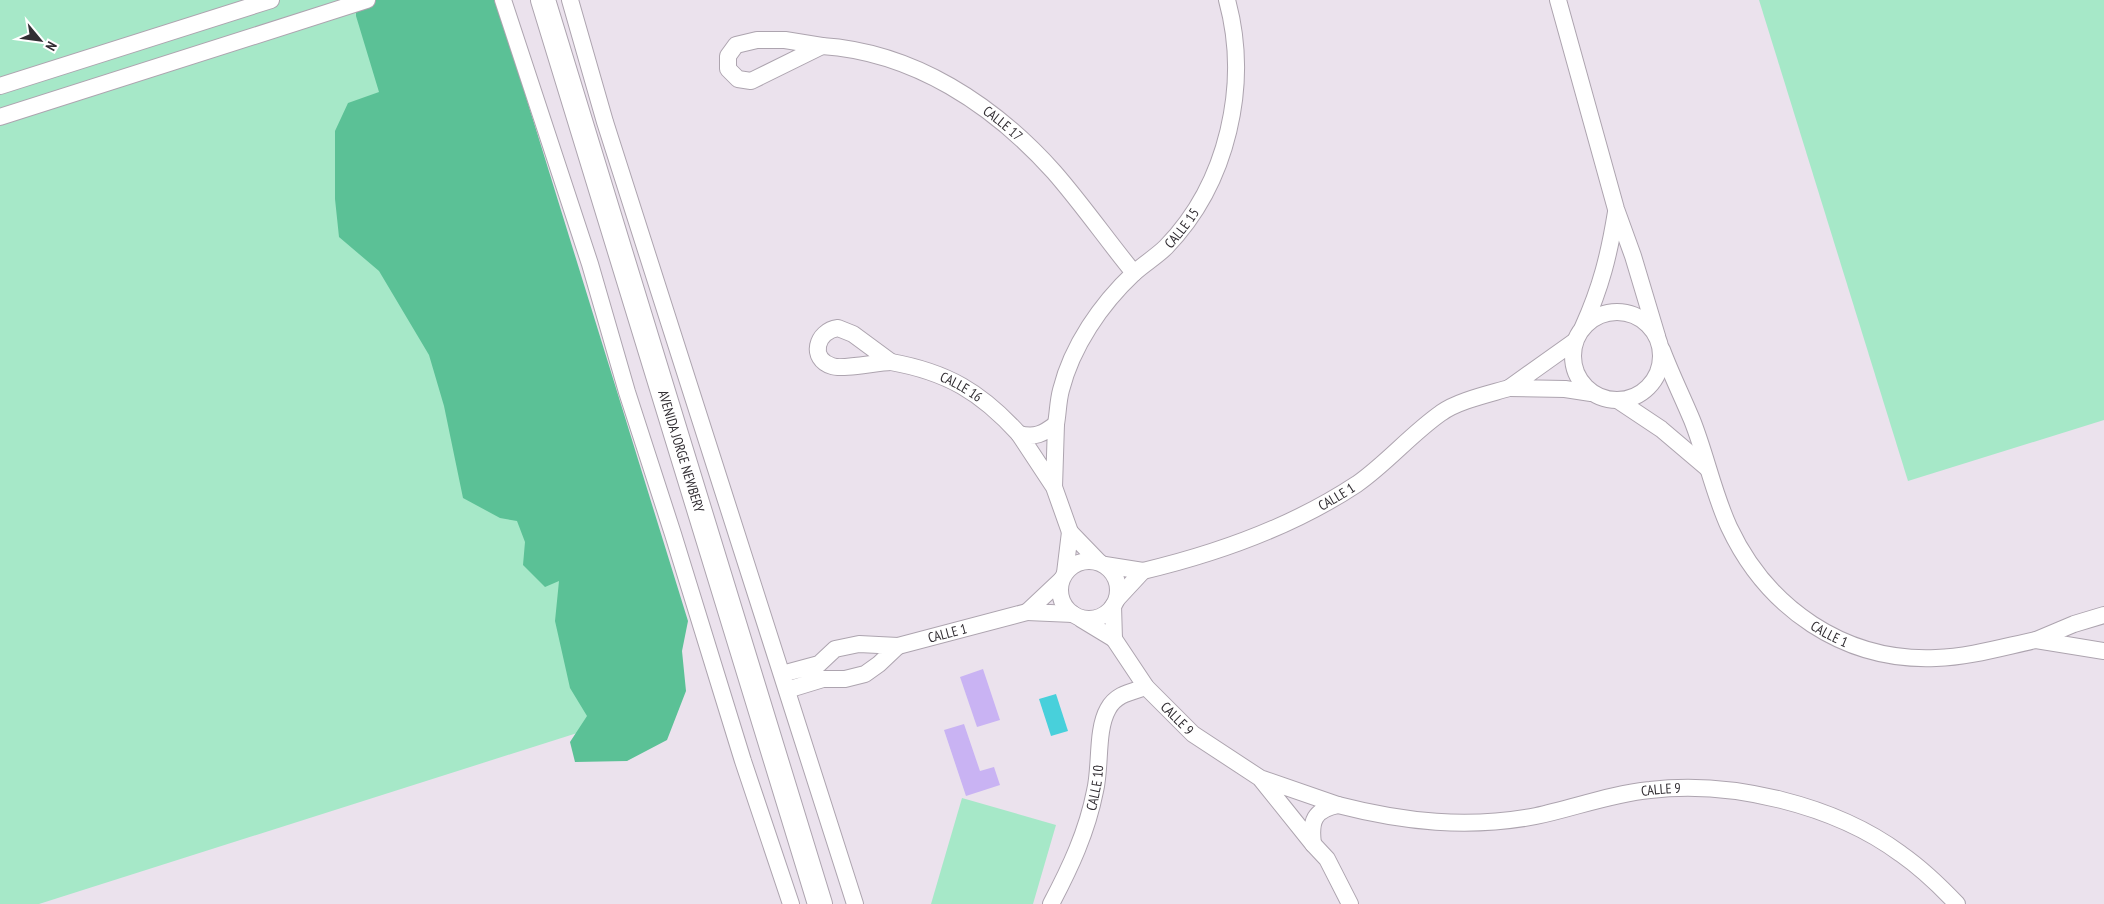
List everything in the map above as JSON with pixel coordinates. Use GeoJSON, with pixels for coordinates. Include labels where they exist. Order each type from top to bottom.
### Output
{"type":"FeatureCollection","features":[{"type":"Feature","properties":{"kind":"main road","name":"AVENIDA JORGE NEWBERY"},"geometry":{"type":"LineString","coordinates":[[543,0],[820,904]]}},
{"type":"Feature","properties":{"kind":"street"},"geometry":{"type":"LineString","coordinates":[[0,86],[271,0]]}},
{"type":"Feature","properties":{"kind":"street"},"geometry":{"type":"LineString","coordinates":[[0,117],[367,0]]}},
{"type":"Feature","properties":{"kind":"street"},"geometry":{"type":"LineString","coordinates":[[503,0],[590,264],[627,392],[743,761],[791,904]]}},
{"type":"Feature","properties":{"kind":"street"},"geometry":{"type":"LineString","coordinates":[[570,0],[605,122],[855,904]]}},
{"type":"Feature","properties":{"kind":"street","name":"CALLE 15"},"geometry":{"type":"LineString","coordinates":[[1054,487],[1056,424],[1061,391],[1076,349],[1100,310],[1134,273],[1166,247],[1181,230],[1211,182],[1222,155],[1232,117],[1235,66],[1231,15],[1227,0]]}},
{"type":"Feature","properties":{"kind":"street"},"geometry":{"type":"LineString","coordinates":[[1509,388],[1565,389],[1591,393],[1605,400],[1619,401],[1634,398],[1646,390],[1656,379],[1661,365],[1660,343],[1616,209],[1558,0]]}},
{"type":"Feature","properties":{"kind":"street","name":"CALLE 17"},"geometry":{"type":"LineString","coordinates":[[822,46],[751,80],[738,79],[728,69],[728,56],[736,45],[757,40],[785,40],[856,50],[906,65],[958,90],[1010,128],[1055,173],[1134,273]]}},
{"type":"Feature","properties":{"kind":"street"},"geometry":{"type":"LineString","coordinates":[[1591,393],[1581,383],[1574,370],[1573,355],[1579,334],[1594,304],[1608,260],[1616,209]]}},
{"type":"Feature","properties":{"kind":"street"},"geometry":{"type":"LineString","coordinates":[[1509,388],[1579,334],[1594,318],[1608,313],[1622,312],[1637,316],[1648,324],[1660,343]]}},
{"type":"Feature","properties":{"kind":"street","name":"CALLE 1"},"geometry":{"type":"LineString","coordinates":[[1660,343],[1692,420],[1728,526],[1758,576],[1780,601],[1805,620],[1839,640],[1879,653],[1896,656],[1929,658],[1959,656],[2036,640]]}},
{"type":"Feature","properties":{"kind":"street","name":"CALLE 16"},"geometry":{"type":"LineString","coordinates":[[891,362],[924,369],[962,385],[998,411],[1019,434],[1054,487]]}},
{"type":"Feature","properties":{"kind":"street","name":"CALLE 1"},"geometry":{"type":"LineString","coordinates":[[1143,571],[1216,552],[1258,536],[1321,507],[1359,482],[1442,412],[1475,398],[1509,388]]}},
{"type":"Feature","properties":{"kind":"street"},"geometry":{"type":"LineString","coordinates":[[1619,401],[1661,429],[1708,469]]}},
{"type":"Feature","properties":{"kind":"street"},"geometry":{"type":"LineString","coordinates":[[1019,434],[1036,436],[1045,433],[1056,424]]}},
{"type":"Feature","properties":{"kind":"street"},"geometry":{"type":"LineString","coordinates":[[1054,487],[1070,532],[1111,571],[1118,584],[1115,603],[1114,639],[1076,616],[1063,603],[1060,588],[1070,532]]}},
{"type":"Feature","properties":{"kind":"street"},"geometry":{"type":"LineString","coordinates":[[1027,612],[1076,564],[1083,561],[1143,571]]}},
{"type":"Feature","properties":{"kind":"street"},"geometry":{"type":"LineString","coordinates":[[1027,612],[1095,619],[1102,616],[1115,603],[1143,571]]}},
{"type":"Feature","properties":{"kind":"street","name":"CALLE 1"},"geometry":{"type":"LineString","coordinates":[[898,646],[1027,612]]}},
{"type":"Feature","properties":{"kind":"street"},"geometry":{"type":"LineString","coordinates":[[2036,640],[2074,624],[2104,615]]}},
{"type":"Feature","properties":{"kind":"street","name":"CALLE 9"},"geometry":{"type":"LineString","coordinates":[[1114,639],[1146,687],[1193,734],[1260,778],[1338,805],[1398,819],[1464,824],[1535,816],[1598,799],[1650,790],[1698,787],[1746,792],[1809,808],[1846,823],[1879,840],[1901,853],[1957,904]]}},
{"type":"Feature","properties":{"kind":"street"},"geometry":{"type":"LineString","coordinates":[[2036,640],[2104,651]]}},
{"type":"Feature","properties":{"kind":"street"},"geometry":{"type":"LineString","coordinates":[[821,672],[835,649],[859,644],[898,646]]}},
{"type":"Feature","properties":{"kind":"street"},"geometry":{"type":"LineString","coordinates":[[785,682],[821,672],[845,679],[865,674],[898,646]]}},
{"type":"Feature","properties":{"kind":"street","name":"CALLE 10"},"geometry":{"type":"LineString","coordinates":[[1051,904],[1069,870],[1089,815],[1096,790],[1101,737],[1104,718],[1108,708],[1115,699],[1124,694],[1146,687]]}},
{"type":"Feature","properties":{"kind":"street"},"geometry":{"type":"LineString","coordinates":[[1260,778],[1326,859],[1350,904]]}},
{"type":"Feature","properties":{"kind":"street"},"geometry":{"type":"LineString","coordinates":[[1313,844],[1312,823],[1325,808],[1338,805]]}},
{"type":"Feature","properties":{"kind":"green space"},"geometry":{"type":"Polygon","coordinates":[[[0,0],[464,0],[681,700],[39,904],[0,904],[0,0]]]}},
{"type":"Feature","properties":{"kind":"green space"},"geometry":{"type":"Polygon","coordinates":[[[356,0],[496,0],[688,621],[682,651],[686,691],[667,740],[627,761],[575,762],[570,742],[587,716],[570,688],[555,621],[559,581],[545,587],[523,565],[525,542],[517,521],[500,518],[463,498],[444,406],[429,355],[379,271],[339,237],[335,199],[335,131],[348,103],[379,92],[356,16],[356,0]]]}},
{"type":"Feature","properties":{"kind":"green space"},"geometry":{"type":"Polygon","coordinates":[[[1759,0],[2104,0],[2104,420],[1908,481],[1759,0]]]}},
{"type":"Feature","properties":{"kind":"green space"},"geometry":{"type":"Polygon","coordinates":[[[962,798],[1056,825],[1033,904],[931,904],[962,798]]]}},
{"type":"Feature","properties":{"kind":"water"},"geometry":{"type":"Polygon","coordinates":[[[1056,694],[1068,731],[1051,736],[1039,699],[1056,694]]]}},
{"type":"Feature","properties":{"kind":"building"},"geometry":{"type":"Polygon","coordinates":[[[983,669],[1000,720],[977,727],[960,677],[983,669]]]}},
{"type":"Feature","properties":{"kind":"building"},"geometry":{"type":"Polygon","coordinates":[[[964,724],[980,771],[994,767],[1000,785],[966,796],[944,730],[964,724]]]}}]}
